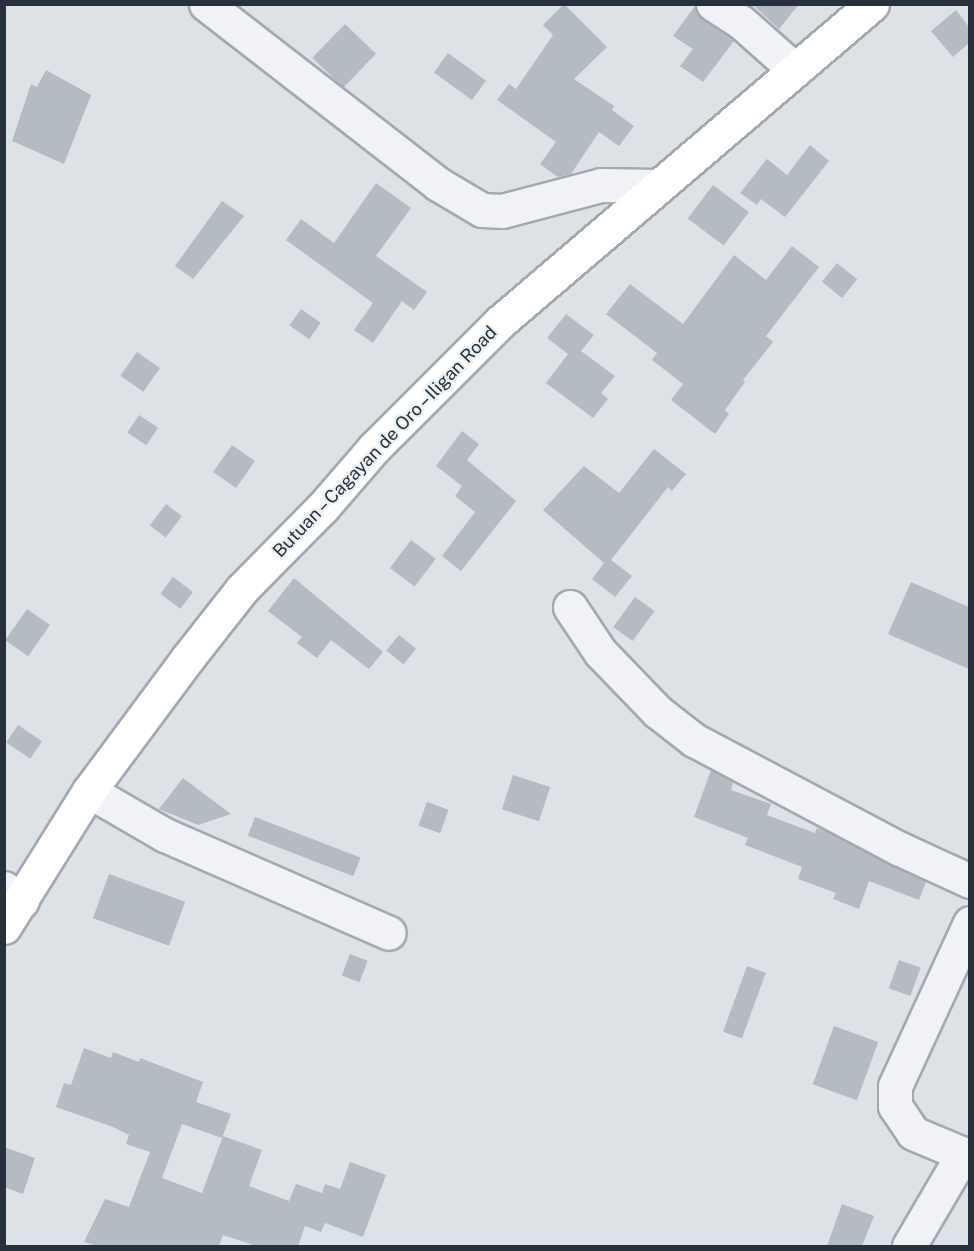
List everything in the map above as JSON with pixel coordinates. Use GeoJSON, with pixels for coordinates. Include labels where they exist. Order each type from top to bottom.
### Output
{"type":"FeatureCollection","features":[{"type":"Feature","properties":{"kind":"highway","name":"Butuan – Cagayan de Oro – Iligan Road"},"geometry":{"type":"LineString","coordinates":[[10,905],[89,792],[243,589],[374,448],[500,322],[872,4]]}},
{"type":"Feature","properties":{"kind":"street"},"geometry":{"type":"LineString","coordinates":[[206,4],[438,184],[482,210],[502,211],[601,185],[658,186]]}},
{"type":"Feature","properties":{"kind":"street"},"geometry":{"type":"LineString","coordinates":[[713,4],[741,22],[794,69]]}},
{"type":"Feature","properties":{"kind":"street"},"geometry":{"type":"LineString","coordinates":[[570,607],[607,659],[658,712],[694,740],[889,844],[969,881]]}},
{"type":"Feature","properties":{"kind":"street"},"geometry":{"type":"LineString","coordinates":[[89,792],[165,835],[389,933]]}},
{"type":"Feature","properties":{"kind":"street"},"geometry":{"type":"LineString","coordinates":[[909,1246],[966,1155],[913,1133],[895,1106],[895,1086],[969,923]]}},
{"type":"Feature","properties":{"kind":"building"},"geometry":{"type":"Polygon","coordinates":[[[564,4],[607,47],[574,79],[614,106],[612,110],[634,126],[619,146],[599,132],[571,174],[558,177],[540,164],[556,142],[497,100],[509,84],[516,89],[553,35],[543,25],[564,4]]]}},
{"type":"Feature","properties":{"kind":"building"},"geometry":{"type":"Polygon","coordinates":[[[752,4],[799,4],[779,29],[752,4]]]}},
{"type":"Feature","properties":{"kind":"building"},"geometry":{"type":"Polygon","coordinates":[[[695,6],[702,19],[734,41],[703,82],[680,66],[693,49],[673,36],[695,6]]]}},
{"type":"Feature","properties":{"kind":"building"},"geometry":{"type":"Polygon","coordinates":[[[956,10],[969,27],[969,43],[953,57],[931,31],[956,10]]]}},
{"type":"Feature","properties":{"kind":"building"},"geometry":{"type":"Polygon","coordinates":[[[345,24],[376,54],[343,88],[312,58],[345,24]]]}},
{"type":"Feature","properties":{"kind":"building"},"geometry":{"type":"Polygon","coordinates":[[[448,53],[486,81],[472,100],[434,72],[448,53]]]}},
{"type":"Feature","properties":{"kind":"building"},"geometry":{"type":"Polygon","coordinates":[[[46,70],[91,95],[64,164],[12,141],[31,84],[37,87],[46,70]]]}},
{"type":"Feature","properties":{"kind":"building"},"geometry":{"type":"Polygon","coordinates":[[[810,145],[829,161],[785,217],[761,199],[757,205],[740,193],[767,159],[787,175],[810,145]]]}},
{"type":"Feature","properties":{"kind":"building"},"geometry":{"type":"Polygon","coordinates":[[[376,183],[411,208],[376,256],[427,292],[414,310],[402,301],[373,343],[354,330],[373,303],[286,240],[301,219],[334,243],[376,183]]]}},
{"type":"Feature","properties":{"kind":"building"},"geometry":{"type":"Polygon","coordinates":[[[713,185],[749,212],[724,246],[688,219],[713,185]]]}},
{"type":"Feature","properties":{"kind":"building"},"geometry":{"type":"Polygon","coordinates":[[[222,201],[244,216],[193,279],[175,266],[222,201]]]}},
{"type":"Feature","properties":{"kind":"building"},"geometry":{"type":"Polygon","coordinates":[[[792,246],[819,267],[766,336],[773,342],[743,380],[745,382],[725,410],[729,414],[715,434],[671,400],[683,384],[652,360],[657,353],[606,314],[630,284],[683,324],[734,255],[766,280],[792,246]]]}},
{"type":"Feature","properties":{"kind":"building"},"geometry":{"type":"Polygon","coordinates":[[[837,263],[857,279],[842,298],[822,282],[837,263]]]}},
{"type":"Feature","properties":{"kind":"building"},"geometry":{"type":"Polygon","coordinates":[[[301,309],[321,323],[309,339],[290,325],[301,309]]]}},
{"type":"Feature","properties":{"kind":"building"},"geometry":{"type":"Polygon","coordinates":[[[566,314],[594,335],[581,351],[615,376],[601,393],[608,399],[593,418],[546,383],[568,354],[547,338],[566,314]]]}},
{"type":"Feature","properties":{"kind":"building"},"geometry":{"type":"Polygon","coordinates":[[[137,352],[160,368],[143,392],[120,376],[137,352]]]}},
{"type":"Feature","properties":{"kind":"building"},"geometry":{"type":"Polygon","coordinates":[[[139,415],[158,428],[146,445],[127,432],[139,415]]]}},
{"type":"Feature","properties":{"kind":"building"},"geometry":{"type":"Polygon","coordinates":[[[462,431],[479,444],[467,460],[516,501],[461,571],[442,556],[475,512],[455,496],[462,486],[436,466],[462,431]]]}},
{"type":"Feature","properties":{"kind":"building"},"geometry":{"type":"Polygon","coordinates":[[[232,445],[255,461],[236,488],[213,472],[232,445]]]}},
{"type":"Feature","properties":{"kind":"building"},"geometry":{"type":"Polygon","coordinates":[[[654,449],[686,474],[672,491],[668,487],[611,560],[632,576],[615,597],[592,579],[604,563],[543,510],[584,466],[619,493],[654,449]]]}},
{"type":"Feature","properties":{"kind":"building"},"geometry":{"type":"Polygon","coordinates":[[[166,504],[182,516],[166,538],[150,526],[166,504]]]}},
{"type":"Feature","properties":{"kind":"building"},"geometry":{"type":"Polygon","coordinates":[[[411,540],[436,559],[415,587],[390,568],[411,540]]]}},
{"type":"Feature","properties":{"kind":"building"},"geometry":{"type":"Polygon","coordinates":[[[173,577],[193,592],[180,609],[160,594],[173,577]]]}},
{"type":"Feature","properties":{"kind":"building"},"geometry":{"type":"Polygon","coordinates":[[[294,578],[383,652],[369,669],[331,640],[317,658],[297,643],[302,637],[268,611],[294,578]]]}},
{"type":"Feature","properties":{"kind":"building"},"geometry":{"type":"Polygon","coordinates":[[[911,582],[969,607],[969,669],[888,634],[911,582]]]}},
{"type":"Feature","properties":{"kind":"building"},"geometry":{"type":"Polygon","coordinates":[[[635,597],[654,611],[633,641],[613,627],[635,597]]]}},
{"type":"Feature","properties":{"kind":"building"},"geometry":{"type":"Polygon","coordinates":[[[27,609],[50,625],[28,656],[5,640],[27,609]]]}},
{"type":"Feature","properties":{"kind":"building"},"geometry":{"type":"Polygon","coordinates":[[[399,635],[416,649],[404,664],[386,651],[399,635]]]}},
{"type":"Feature","properties":{"kind":"building"},"geometry":{"type":"Polygon","coordinates":[[[18,725],[42,741],[30,759],[6,742],[18,725]]]}},
{"type":"Feature","properties":{"kind":"building"},"geometry":{"type":"Polygon","coordinates":[[[711,770],[733,782],[731,790],[771,804],[767,815],[815,833],[817,828],[825,831],[926,882],[919,900],[869,881],[859,909],[833,899],[836,893],[798,879],[802,867],[745,845],[748,838],[694,817],[711,770]]]}},
{"type":"Feature","properties":{"kind":"building"},"geometry":{"type":"Polygon","coordinates":[[[513,775],[550,787],[539,821],[502,809],[513,775]]]}},
{"type":"Feature","properties":{"kind":"building"},"geometry":{"type":"Polygon","coordinates":[[[183,778],[231,814],[198,825],[159,809],[183,778]]]}},
{"type":"Feature","properties":{"kind":"building"},"geometry":{"type":"Polygon","coordinates":[[[427,802],[449,810],[440,833],[418,825],[427,802]]]}},
{"type":"Feature","properties":{"kind":"building"},"geometry":{"type":"Polygon","coordinates":[[[255,817],[360,857],[353,876],[248,836],[255,817]]]}},
{"type":"Feature","properties":{"kind":"building"},"geometry":{"type":"Polygon","coordinates":[[[109,874],[185,902],[169,946],[93,918],[109,874]]]}},
{"type":"Feature","properties":{"kind":"building"},"geometry":{"type":"Polygon","coordinates":[[[350,954],[368,961],[359,982],[342,975],[350,954]]]}},
{"type":"Feature","properties":{"kind":"building"},"geometry":{"type":"Polygon","coordinates":[[[899,960],[921,968],[910,996],[889,988],[899,960]]]}},
{"type":"Feature","properties":{"kind":"building"},"geometry":{"type":"Polygon","coordinates":[[[747,966],[766,973],[742,1039],[723,1032],[747,966]]]}},
{"type":"Feature","properties":{"kind":"building"},"geometry":{"type":"Polygon","coordinates":[[[834,1026],[878,1042],[857,1100],[813,1084],[834,1026]]]}},
{"type":"Feature","properties":{"kind":"building"},"geometry":{"type":"Polygon","coordinates":[[[84,1048],[111,1058],[113,1052],[139,1062],[140,1058],[203,1082],[196,1102],[231,1114],[222,1138],[182,1124],[162,1178],[202,1193],[223,1136],[262,1150],[249,1186],[289,1201],[296,1184],[322,1193],[325,1184],[340,1189],[350,1162],[386,1175],[363,1237],[325,1223],[321,1232],[305,1226],[298,1246],[256,1246],[223,1235],[219,1246],[97,1246],[84,1242],[105,1199],[129,1207],[150,1152],[126,1144],[129,1135],[113,1127],[56,1107],[64,1083],[71,1085],[84,1048]]]}},
{"type":"Feature","properties":{"kind":"building"},"geometry":{"type":"Polygon","coordinates":[[[4,1147],[35,1158],[23,1194],[4,1187],[4,1147]]]}},
{"type":"Feature","properties":{"kind":"building"},"geometry":{"type":"Polygon","coordinates":[[[842,1204],[874,1216],[862,1246],[827,1246],[842,1204]]]}}]}
